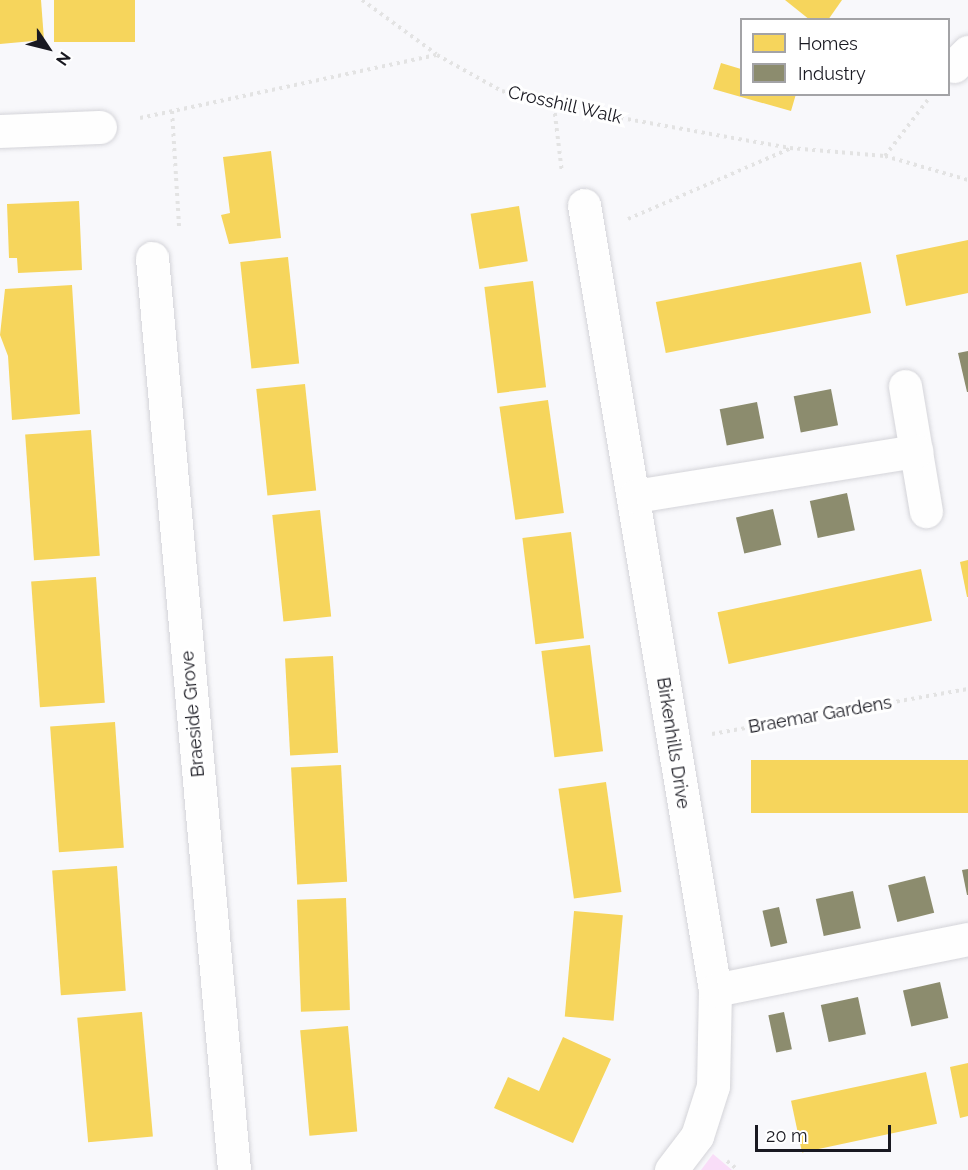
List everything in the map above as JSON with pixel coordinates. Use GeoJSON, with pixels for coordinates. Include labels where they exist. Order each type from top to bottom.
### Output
{"type":"FeatureCollection","features":[{"type":"Feature","properties":{"kind":"street"},"geometry":{"type":"LineString","coordinates":[[0,131],[100,127]]}},
{"type":"Feature","properties":{"kind":"street","name":"Birkenhills Drive"},"geometry":{"type":"LineString","coordinates":[[584,205],[635,496],[672,741],[715,990],[713,1086],[697,1136],[671,1170]]}},
{"type":"Feature","properties":{"kind":"street","name":"Braeside Grove"},"geometry":{"type":"LineString","coordinates":[[152,258],[234,1170]]}},
{"type":"Feature","properties":{"kind":"street"},"geometry":{"type":"LineString","coordinates":[[905,386],[926,511]]}},
{"type":"Feature","properties":{"kind":"street"},"geometry":{"type":"LineString","coordinates":[[635,496],[916,451]]}},
{"type":"Feature","properties":{"kind":"street"},"geometry":{"type":"LineString","coordinates":[[715,990],[968,939]]}},
{"type":"Feature","properties":{"kind":"path","name":"Crosshill Walk"},"geometry":{"type":"LineString","coordinates":[[362,0],[437,55],[502,91],[554,106],[790,148],[885,156],[968,180]]}},
{"type":"Feature","properties":{"kind":"path"},"geometry":{"type":"LineString","coordinates":[[100,127],[437,55]]}},
{"type":"Feature","properties":{"kind":"path"},"geometry":{"type":"LineString","coordinates":[[885,156],[930,96]]}},
{"type":"Feature","properties":{"kind":"path"},"geometry":{"type":"LineString","coordinates":[[554,106],[563,184],[584,205]]}},
{"type":"Feature","properties":{"kind":"path"},"geometry":{"type":"LineString","coordinates":[[152,258],[179,233],[172,111]]}},
{"type":"Feature","properties":{"kind":"path"},"geometry":{"type":"LineString","coordinates":[[589,237],[790,148]]}},
{"type":"Feature","properties":{"kind":"path","name":"Braemar Gardens"},"geometry":{"type":"LineString","coordinates":[[672,741],[968,689]]}},
{"type":"Feature","properties":{"kind":"shaded area"},"geometry":{"type":"Polygon","coordinates":[[[713,1154],[732,1170],[701,1170],[713,1154]]]}},
{"type":"Feature","properties":{"kind":"building: Homes"},"geometry":{"type":"Polygon","coordinates":[[[0,0],[41,0],[44,40],[0,44],[0,0]]]}},
{"type":"Feature","properties":{"kind":"building: Homes"},"geometry":{"type":"Polygon","coordinates":[[[54,0],[135,0],[135,42],[54,42],[54,0]]]}},
{"type":"Feature","properties":{"kind":"building: Homes"},"geometry":{"type":"Polygon","coordinates":[[[785,0],[842,0],[829,18],[808,18],[785,0]]]}},
{"type":"Feature","properties":{"kind":"building: Homes"},"geometry":{"type":"Polygon","coordinates":[[[721,63],[740,69],[740,96],[795,96],[791,111],[713,89],[721,63]]]}},
{"type":"Feature","properties":{"kind":"building: Homes"},"geometry":{"type":"Polygon","coordinates":[[[271,151],[281,238],[229,244],[221,215],[230,213],[223,157],[271,151]]]}},
{"type":"Feature","properties":{"kind":"building: Homes"},"geometry":{"type":"Polygon","coordinates":[[[79,201],[82,270],[18,273],[17,258],[9,258],[7,204],[79,201]]]}},
{"type":"Feature","properties":{"kind":"building: Homes"},"geometry":{"type":"Polygon","coordinates":[[[519,206],[528,261],[479,269],[471,214],[519,206]]]}},
{"type":"Feature","properties":{"kind":"building: Homes"},"geometry":{"type":"Polygon","coordinates":[[[968,240],[968,293],[906,306],[896,255],[968,240]]]}},
{"type":"Feature","properties":{"kind":"building: Homes"},"geometry":{"type":"Polygon","coordinates":[[[288,257],[299,363],[251,368],[240,262],[288,257]]]}},
{"type":"Feature","properties":{"kind":"building: Homes"},"geometry":{"type":"Polygon","coordinates":[[[861,262],[871,313],[666,353],[656,302],[861,262]]]}},
{"type":"Feature","properties":{"kind":"building: Homes"},"geometry":{"type":"Polygon","coordinates":[[[533,281],[546,387],[497,393],[484,287],[533,281]]]}},
{"type":"Feature","properties":{"kind":"building: Homes"},"geometry":{"type":"Polygon","coordinates":[[[72,285],[80,414],[12,420],[8,356],[0,335],[5,289],[72,285]]]}},
{"type":"Feature","properties":{"kind":"building: Homes"},"geometry":{"type":"Polygon","coordinates":[[[305,384],[316,490],[267,496],[256,389],[305,384]]]}},
{"type":"Feature","properties":{"kind":"building: Homes"},"geometry":{"type":"Polygon","coordinates":[[[548,400],[564,513],[515,520],[499,407],[548,400]]]}},
{"type":"Feature","properties":{"kind":"building: Homes"},"geometry":{"type":"Polygon","coordinates":[[[91,430],[100,556],[34,560],[25,435],[91,430]]]}},
{"type":"Feature","properties":{"kind":"building: Homes"},"geometry":{"type":"Polygon","coordinates":[[[320,510],[331,616],[283,621],[272,515],[320,510]]]}},
{"type":"Feature","properties":{"kind":"building: Homes"},"geometry":{"type":"Polygon","coordinates":[[[571,532],[584,638],[535,644],[522,538],[571,532]]]}},
{"type":"Feature","properties":{"kind":"building: Homes"},"geometry":{"type":"Polygon","coordinates":[[[968,560],[968,597],[967,597],[960,562],[968,560]]]}},
{"type":"Feature","properties":{"kind":"building: Homes"},"geometry":{"type":"Polygon","coordinates":[[[921,569],[932,621],[729,664],[718,612],[921,569]]]}},
{"type":"Feature","properties":{"kind":"building: Homes"},"geometry":{"type":"Polygon","coordinates":[[[96,577],[105,703],[40,707],[31,582],[96,577]]]}},
{"type":"Feature","properties":{"kind":"building: Homes"},"geometry":{"type":"Polygon","coordinates":[[[590,645],[603,751],[554,757],[541,651],[590,645]]]}},
{"type":"Feature","properties":{"kind":"building: Homes"},"geometry":{"type":"Polygon","coordinates":[[[333,656],[338,753],[290,755],[285,659],[333,656]]]}},
{"type":"Feature","properties":{"kind":"building: Homes"},"geometry":{"type":"Polygon","coordinates":[[[115,722],[124,848],[59,852],[50,727],[115,722]]]}},
{"type":"Feature","properties":{"kind":"building: Homes"},"geometry":{"type":"Polygon","coordinates":[[[751,760],[968,760],[968,813],[751,813],[751,760]]]}},
{"type":"Feature","properties":{"kind":"building: Homes"},"geometry":{"type":"Polygon","coordinates":[[[341,765],[347,882],[297,884],[291,768],[341,765]]]}},
{"type":"Feature","properties":{"kind":"building: Homes"},"geometry":{"type":"Polygon","coordinates":[[[606,782],[621,892],[574,899],[558,789],[606,782]]]}},
{"type":"Feature","properties":{"kind":"building: Homes"},"geometry":{"type":"Polygon","coordinates":[[[117,866],[126,991],[61,995],[52,871],[117,866]]]}},
{"type":"Feature","properties":{"kind":"building: Homes"},"geometry":{"type":"Polygon","coordinates":[[[346,898],[350,1010],[301,1012],[297,900],[346,898]]]}},
{"type":"Feature","properties":{"kind":"building: Homes"},"geometry":{"type":"Polygon","coordinates":[[[574,911],[623,915],[614,1021],[565,1017],[574,911]]]}},
{"type":"Feature","properties":{"kind":"building: Homes"},"geometry":{"type":"Polygon","coordinates":[[[142,1012],[153,1137],[88,1142],[77,1018],[142,1012]]]}},
{"type":"Feature","properties":{"kind":"building: Homes"},"geometry":{"type":"Polygon","coordinates":[[[348,1026],[357,1132],[309,1136],[300,1030],[348,1026]]]}},
{"type":"Feature","properties":{"kind":"building: Homes"},"geometry":{"type":"Polygon","coordinates":[[[563,1037],[611,1059],[573,1143],[494,1108],[508,1077],[539,1091],[563,1037]]]}},
{"type":"Feature","properties":{"kind":"building: Homes"},"geometry":{"type":"Polygon","coordinates":[[[968,1063],[968,1116],[960,1118],[950,1067],[968,1063]]]}},
{"type":"Feature","properties":{"kind":"building: Homes"},"geometry":{"type":"Polygon","coordinates":[[[926,1072],[937,1124],[802,1153],[791,1101],[926,1072]]]}},
{"type":"Feature","properties":{"kind":"building: Industry"},"geometry":{"type":"Polygon","coordinates":[[[968,351],[968,392],[967,392],[958,353],[968,351]]]}},
{"type":"Feature","properties":{"kind":"building: Industry"},"geometry":{"type":"Polygon","coordinates":[[[831,389],[838,425],[801,433],[794,396],[831,389]]]}},
{"type":"Feature","properties":{"kind":"building: Industry"},"geometry":{"type":"Polygon","coordinates":[[[757,402],[764,438],[727,446],[720,409],[757,402]]]}},
{"type":"Feature","properties":{"kind":"building: Industry"},"geometry":{"type":"Polygon","coordinates":[[[847,493],[855,530],[818,538],[810,501],[847,493]]]}},
{"type":"Feature","properties":{"kind":"building: Industry"},"geometry":{"type":"Polygon","coordinates":[[[773,509],[781,545],[744,554],[736,518],[773,509]]]}},
{"type":"Feature","properties":{"kind":"building: Industry"},"geometry":{"type":"Polygon","coordinates":[[[968,869],[968,895],[967,895],[962,870],[968,869]]]}},
{"type":"Feature","properties":{"kind":"building: Industry"},"geometry":{"type":"Polygon","coordinates":[[[925,876],[934,913],[897,922],[888,885],[925,876]]]}},
{"type":"Feature","properties":{"kind":"building: Industry"},"geometry":{"type":"Polygon","coordinates":[[[853,891],[861,928],[824,936],[816,899],[853,891]]]}},
{"type":"Feature","properties":{"kind":"building: Industry"},"geometry":{"type":"Polygon","coordinates":[[[779,907],[787,943],[771,947],[762,911],[779,907]]]}},
{"type":"Feature","properties":{"kind":"building: Industry"},"geometry":{"type":"Polygon","coordinates":[[[940,982],[948,1018],[911,1027],[903,991],[940,982]]]}},
{"type":"Feature","properties":{"kind":"building: Industry"},"geometry":{"type":"Polygon","coordinates":[[[858,997],[866,1034],[829,1042],[821,1005],[858,997]]]}},
{"type":"Feature","properties":{"kind":"building: Industry"},"geometry":{"type":"Polygon","coordinates":[[[784,1012],[792,1049],[776,1052],[768,1015],[784,1012]]]}}]}
